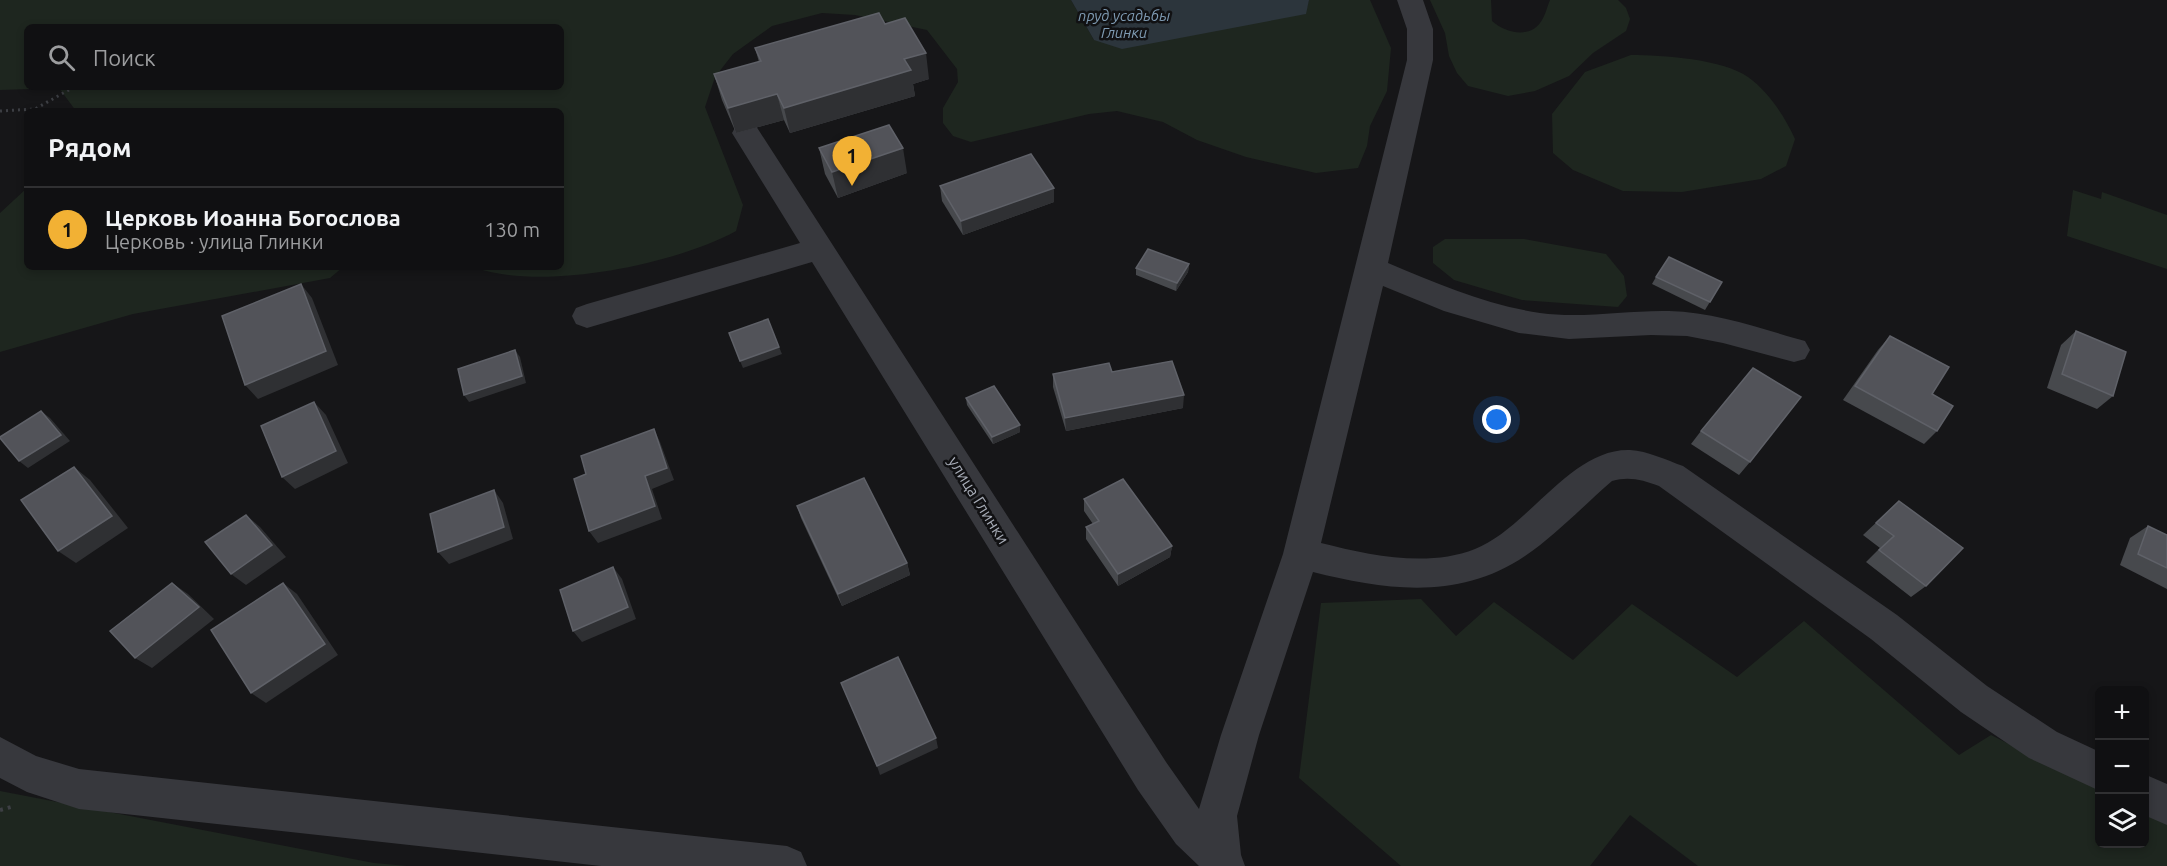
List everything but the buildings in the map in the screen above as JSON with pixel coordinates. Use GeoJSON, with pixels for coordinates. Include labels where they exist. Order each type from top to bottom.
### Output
{"type":"FeatureCollection","features":[{"type":"Feature","properties":{"kind":"street"},"geometry":{"type":"LineString","coordinates":[[1212,864],[1217,816],[1240,735],[1301,554],[1372,269],[1420,60],[1420,29],[1410,0]]}},
{"type":"Feature","properties":{"kind":"street","name":"улица Глинки"},"geometry":{"type":"LineString","coordinates":[[746,133],[821,248],[1152,776],[1212,864]]}},
{"type":"Feature","properties":{"kind":"street"},"geometry":{"type":"LineString","coordinates":[[587,316],[821,248]]}},
{"type":"Feature","properties":{"kind":"street"},"geometry":{"type":"LineString","coordinates":[[1372,269],[1468,308],[1508,320],[1544,326],[1592,328],[1652,322],[1693,324],[1794,350]]}},
{"type":"Feature","properties":{"kind":"street"},"geometry":{"type":"LineString","coordinates":[[1301,554],[1361,569],[1427,575],[1473,566],[1511,546],[1600,471],[1617,463],[1638,464],[1671,476],[1884,627],[1974,699],[2043,745],[2095,770]]}},
{"type":"Feature","properties":{"kind":"street"},"geometry":{"type":"LineString","coordinates":[[0,756],[27,773],[79,789],[787,866]]}},
{"type":"Feature","properties":{"kind":"street"},"geometry":{"type":"LineString","coordinates":[[2149,796],[2167,805]]}},
{"type":"Feature","properties":{"kind":"path"},"geometry":{"type":"LineString","coordinates":[[37,108],[69,90]]}},
{"type":"Feature","properties":{"kind":"path"},"geometry":{"type":"LineString","coordinates":[[0,111],[24,110]]}},
{"type":"Feature","properties":{"kind":"shaded area"},"geometry":{"type":"Polygon","coordinates":[[[0,0],[1071,0],[1094,40],[1305,14],[1309,0],[1370,0],[1391,48],[1387,91],[1370,126],[1367,146],[1358,168],[1316,173],[1246,157],[1197,140],[1163,122],[1117,111],[1089,114],[971,142],[953,136],[943,123],[943,108],[958,82],[957,69],[927,30],[855,15],[822,13],[772,26],[733,54],[715,77],[705,107],[743,205],[736,231],[710,243],[643,264],[569,276],[534,277],[485,270],[564,270],[564,108],[74,108],[60,90],[564,90],[564,24],[24,24],[24,89],[0,90],[0,0]]]}},
{"type":"Feature","properties":{"kind":"shaded area"},"geometry":{"type":"Polygon","coordinates":[[[1430,0],[1491,0],[1492,21],[1509,31],[1516,32],[1535,28],[1543,18],[1550,0],[1618,0],[1626,8],[1630,19],[1626,31],[1593,53],[1569,76],[1535,91],[1508,96],[1468,86],[1457,73],[1449,56],[1445,33],[1430,0]]]}},
{"type":"Feature","properties":{"kind":"shaded area"},"geometry":{"type":"Polygon","coordinates":[[[1631,55],[1675,57],[1708,62],[1724,66],[1748,77],[1776,105],[1795,139],[1786,166],[1761,179],[1682,192],[1623,191],[1573,170],[1553,153],[1552,114],[1585,72],[1631,55]]]}},
{"type":"Feature","properties":{"kind":"shaded area"},"geometry":{"type":"Polygon","coordinates":[[[2073,190],[2101,199],[2102,192],[2167,215],[2167,269],[2067,236],[2073,190]]]}},
{"type":"Feature","properties":{"kind":"shaded area"},"geometry":{"type":"Polygon","coordinates":[[[24,191],[24,270],[339,270],[330,278],[133,314],[0,352],[0,213],[24,191]]]}},
{"type":"Feature","properties":{"kind":"shaded area"},"geometry":{"type":"Polygon","coordinates":[[[1445,239],[1524,239],[1606,254],[1624,276],[1627,296],[1618,307],[1522,300],[1454,280],[1433,263],[1433,247],[1445,239]]]}},
{"type":"Feature","properties":{"kind":"shaded area"},"geometry":{"type":"Polygon","coordinates":[[[1421,599],[1456,636],[1494,602],[1573,660],[1632,604],[1737,677],[1804,621],[1959,755],[1991,735],[2095,787],[2095,848],[2149,848],[2149,814],[2167,823],[2167,866],[1698,866],[1630,815],[1590,866],[1401,866],[1299,778],[1321,603],[1421,599]]]}},
{"type":"Feature","properties":{"kind":"shaded area"},"geometry":{"type":"Polygon","coordinates":[[[0,791],[374,863],[407,866],[0,866],[0,791]]]}},
{"type":"Feature","properties":{"kind":"water","name":"пруд усадьбы Глинки"},"geometry":{"type":"Polygon","coordinates":[[[1071,0],[1309,0],[1306,14],[1122,49],[1094,40],[1071,0]]]}},
{"type":"Feature","properties":{"kind":"place","name":"Церковь Иоанна Богослова"},"geometry":{"type":"Point","coordinates":[852,186]}}]}
